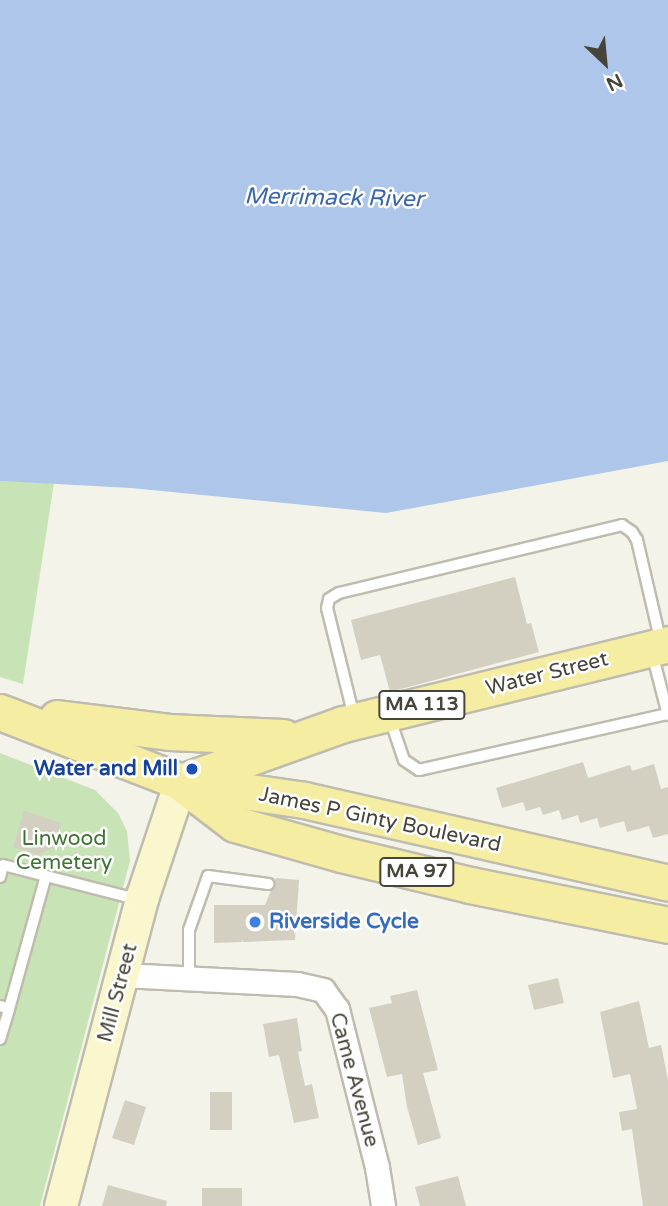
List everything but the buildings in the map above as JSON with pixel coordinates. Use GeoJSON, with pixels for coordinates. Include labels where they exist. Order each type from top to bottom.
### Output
{"type":"FeatureCollection","features":[{"type":"Feature","properties":{"kind":"main road","name":"Water Street"},"geometry":{"type":"LineString","coordinates":[[0,710],[181,782],[304,737],[372,717],[660,646]]}},
{"type":"Feature","properties":{"kind":"main road","name":"Water Street"},"geometry":{"type":"LineString","coordinates":[[0,710],[169,732],[304,737]]}},
{"type":"Feature","properties":{"kind":"main road","name":"James P Ginty Boulevard"},"geometry":{"type":"LineString","coordinates":[[181,782],[304,800],[668,883]]}},
{"type":"Feature","properties":{"kind":"main road","name":"James P Ginty Boulevard"},"geometry":{"type":"LineString","coordinates":[[181,782],[235,824],[341,854],[457,882],[668,925]]}},
{"type":"Feature","properties":{"kind":"main road","name":"Mill Street"},"geometry":{"type":"LineString","coordinates":[[61,1206],[142,900],[181,782]]}},
{"type":"Feature","properties":{"kind":"street","name":"Came Avenue"},"geometry":{"type":"LineString","coordinates":[[123,975],[297,984],[323,990],[337,1009],[377,1167],[383,1206]]}},
{"type":"Feature","properties":{"kind":"lane"},"geometry":{"type":"LineString","coordinates":[[621,525],[632,532],[637,541],[660,646],[668,714],[419,770],[404,760],[372,717],[327,608],[329,599],[339,593],[621,525]]}},
{"type":"Feature","properties":{"kind":"lane"},"geometry":{"type":"LineString","coordinates":[[0,877],[3,865],[142,900]]}},
{"type":"Feature","properties":{"kind":"lane"},"geometry":{"type":"LineString","coordinates":[[0,1040],[5,1007],[46,876]]}},
{"type":"Feature","properties":{"kind":"lane"},"geometry":{"type":"LineString","coordinates":[[189,978],[189,930],[208,876],[268,884]]}},
{"type":"Feature","properties":{"kind":"green space"},"geometry":{"type":"Polygon","coordinates":[[[0,481],[54,483],[23,684],[0,677],[0,481]]]}},
{"type":"Feature","properties":{"kind":"green space","name":"Linwood Cemetery"},"geometry":{"type":"Polygon","coordinates":[[[0,753],[95,790],[118,813],[127,831],[130,861],[40,1206],[0,1206],[0,753]]]}},
{"type":"Feature","properties":{"kind":"water","name":"Merrimack River"},"geometry":{"type":"Polygon","coordinates":[[[0,0],[668,0],[668,461],[386,513],[131,488],[0,481],[0,0]]]}},
{"type":"Feature","properties":{"kind":"place","name":"Water and Mill"},"geometry":{"type":"Point","coordinates":[192,769]}},
{"type":"Feature","properties":{"kind":"place","name":"Riverside Cycle"},"geometry":{"type":"Point","coordinates":[255,922]}}]}
